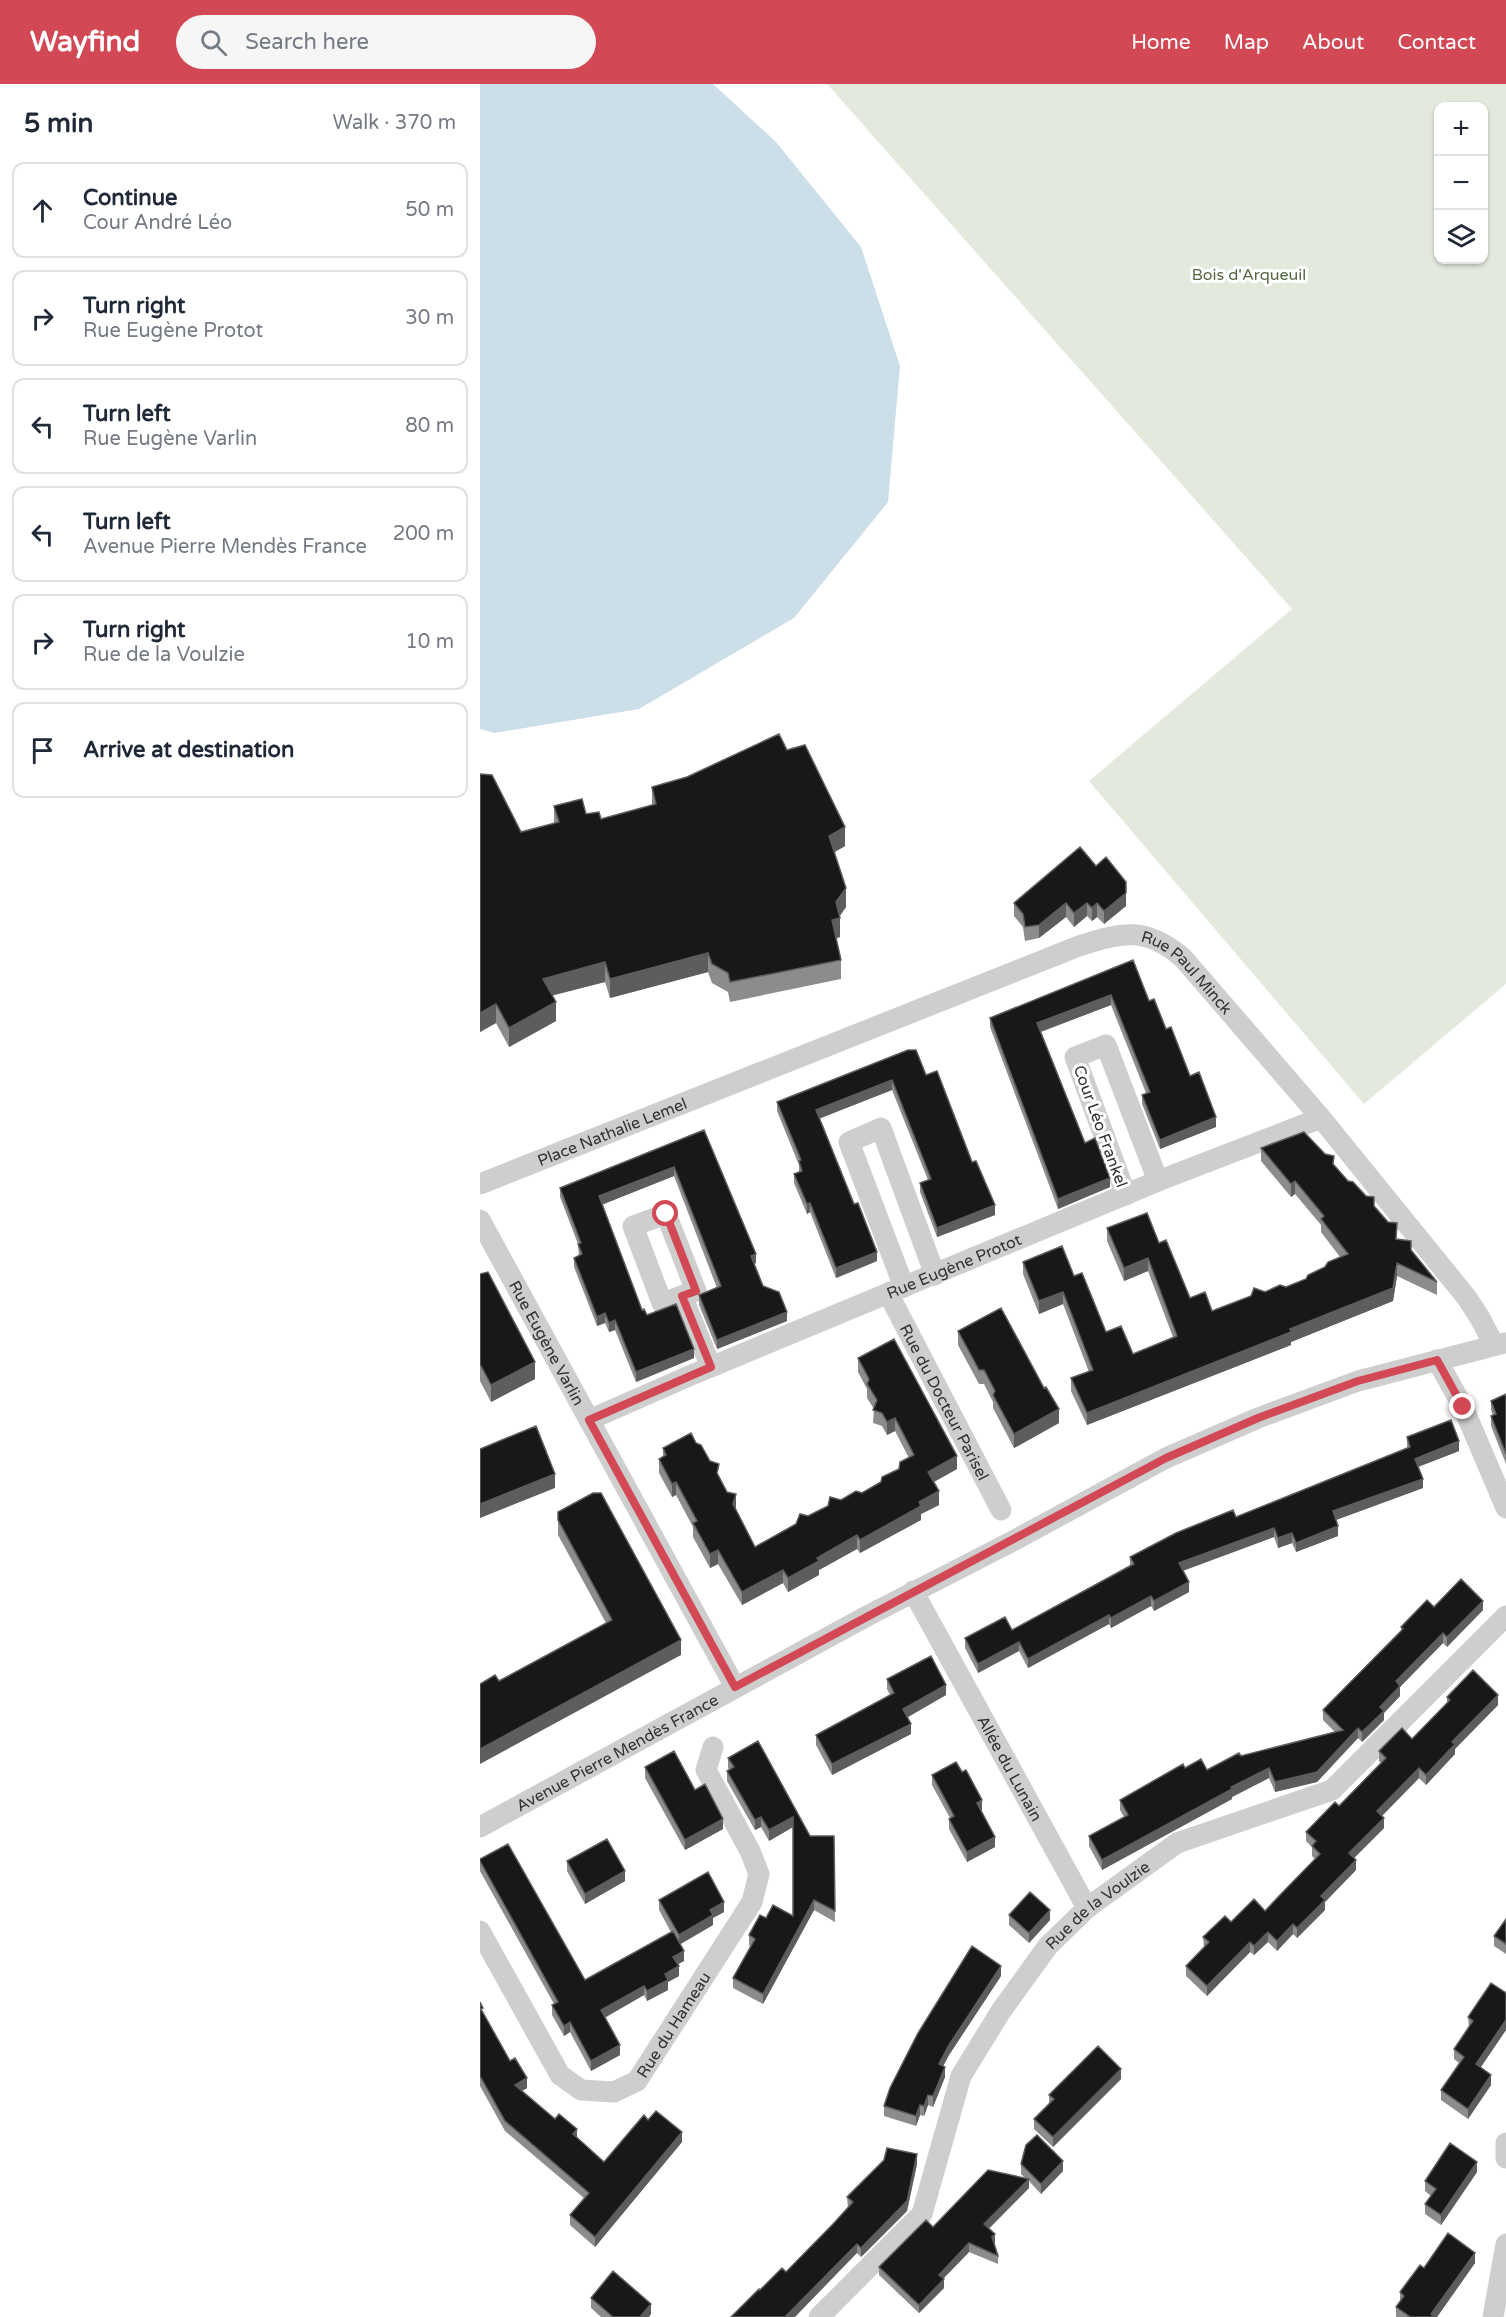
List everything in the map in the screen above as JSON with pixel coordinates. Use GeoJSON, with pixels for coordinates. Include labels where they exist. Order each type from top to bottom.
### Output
{"type":"FeatureCollection","features":[{"type":"Feature","properties":{"kind":"street","name":"Rue Paul Minck"},"geometry":{"type":"LineString","coordinates":[[744,1078],[1079,946],[1114,935],[1139,934],[1167,944],[1183,958],[1322,1118],[1467,1298],[1500,1344]]}},
{"type":"Feature","properties":{"kind":"street","name":"Cour Léo Frankel"},"geometry":{"type":"LineString","coordinates":[[1126,1195],[1075,1056],[1106,1045],[1158,1181]]}},
{"type":"Feature","properties":{"kind":"street","name":"Place Nathalie Lemel"},"geometry":{"type":"LineString","coordinates":[[480,1184],[744,1078]]}},
{"type":"Feature","properties":{"kind":"street","name":"Rue Eugène Protot"},"geometry":{"type":"LineString","coordinates":[[589,1420],[1158,1181],[1322,1118]]}},
{"type":"Feature","properties":{"kind":"street","name":"Rue du Docteur Parisel"},"geometry":{"type":"LineString","coordinates":[[935,1275],[882,1128],[849,1142],[896,1290],[1001,1510]]}},
{"type":"Feature","properties":{"kind":"street","name":"Rue Eugène Varlin"},"geometry":{"type":"LineString","coordinates":[[482,1226],[735,1687]]}},
{"type":"Feature","properties":{"kind":"street"},"geometry":{"type":"LineString","coordinates":[[682,1296],[711,1367]]}},
{"type":"Feature","properties":{"kind":"street","name":"Avenue Pierre Mendès France"},"geometry":{"type":"LineString","coordinates":[[480,1827],[913,1591],[1013,1541],[1166,1458],[1258,1418],[1358,1381],[1500,1344]]}},
{"type":"Feature","properties":{"kind":"street"},"geometry":{"type":"LineString","coordinates":[[1437,1360],[1463,1407],[1506,1508]]}},
{"type":"Feature","properties":{"kind":"street","name":"Allée du Lunain"},"geometry":{"type":"LineString","coordinates":[[913,1591],[1087,1908]]}},
{"type":"Feature","properties":{"kind":"street","name":"Rue de la Voulzie"},"geometry":{"type":"LineString","coordinates":[[819,2317],[922,2214],[961,2076],[1001,2011],[1048,1946],[1087,1908],[1176,1843],[1332,1790],[1506,1616]]}},
{"type":"Feature","properties":{"kind":"street","name":"Rue du Hameau"},"geometry":{"type":"LineString","coordinates":[[480,1931],[560,2075],[581,2090],[614,2092],[637,2081],[752,1902],[759,1874],[750,1851],[706,1770],[713,1747]]}},
{"type":"Feature","properties":{"kind":"street"},"geometry":{"type":"LineString","coordinates":[[1506,2144],[1506,2158]]}},
{"type":"Feature","properties":{"kind":"street"},"geometry":{"type":"LineString","coordinates":[[1493,2317],[1506,2244]]}},
{"type":"Feature","properties":{"kind":"green space","name":"Bois d'Arqueuil"},"geometry":{"type":"Polygon","coordinates":[[[827,84],[1506,84],[1506,984],[1364,1104],[1089,781],[1292,609],[827,84]]]}},
{"type":"Feature","properties":{"kind":"shaded area"},"geometry":{"type":"Polygon","coordinates":[[[480,84],[713,84],[776,142],[861,247],[900,366],[888,502],[794,618],[639,709],[494,733],[480,729],[480,84]]]}},
{"type":"Feature","properties":{"kind":"building"},"geometry":{"type":"Polygon","coordinates":[[[779,734],[787,750],[805,745],[845,827],[829,836],[846,888],[836,902],[840,918],[832,920],[841,960],[730,982],[728,973],[712,964],[708,953],[610,979],[605,962],[543,979],[556,1002],[509,1028],[496,1004],[480,1013],[480,774],[492,775],[521,832],[559,822],[554,806],[582,799],[586,814],[599,812],[601,819],[656,804],[652,787],[687,777],[779,734]]]}},
{"type":"Feature","properties":{"kind":"building"},"geometry":{"type":"Polygon","coordinates":[[[1080,847],[1096,866],[1106,857],[1126,882],[1126,893],[1104,911],[1097,903],[1092,908],[1087,903],[1074,913],[1066,903],[1039,925],[1025,927],[1023,914],[1014,903],[1080,847]]]}},
{"type":"Feature","properties":{"kind":"building"},"geometry":{"type":"Polygon","coordinates":[[[1133,960],[1149,1001],[1154,999],[1166,1029],[1171,1027],[1190,1076],[1199,1072],[1216,1117],[1160,1140],[1142,1095],[1150,1092],[1111,995],[1037,1023],[1085,1143],[1095,1138],[1110,1178],[1058,1199],[990,1018],[1133,960]]]}},
{"type":"Feature","properties":{"kind":"building"},"geometry":{"type":"Polygon","coordinates":[[[908,1050],[916,1050],[926,1075],[937,1071],[972,1162],[976,1161],[995,1205],[937,1228],[920,1183],[931,1179],[892,1080],[816,1110],[854,1204],[858,1203],[877,1252],[836,1268],[810,1203],[807,1204],[794,1174],[802,1171],[799,1161],[801,1160],[777,1102],[908,1050]]]}},
{"type":"Feature","properties":{"kind":"building"},"geometry":{"type":"Polygon","coordinates":[[[704,1130],[756,1254],[751,1256],[763,1286],[779,1292],[787,1312],[717,1340],[699,1295],[721,1286],[674,1167],[599,1196],[642,1310],[644,1309],[647,1315],[676,1304],[694,1349],[636,1372],[615,1320],[609,1323],[605,1313],[597,1317],[574,1258],[582,1254],[578,1244],[581,1243],[560,1188],[704,1130]]]}},
{"type":"Feature","properties":{"kind":"building"},"geometry":{"type":"Polygon","coordinates":[[[1304,1132],[1325,1154],[1334,1156],[1333,1164],[1348,1181],[1353,1182],[1366,1196],[1374,1197],[1374,1206],[1388,1222],[1397,1223],[1396,1239],[1411,1241],[1411,1250],[1437,1282],[1397,1263],[1393,1288],[1290,1329],[1291,1332],[1087,1413],[1071,1378],[1093,1370],[1063,1292],[1039,1301],[1023,1262],[1062,1246],[1074,1276],[1082,1273],[1106,1332],[1121,1326],[1133,1354],[1177,1336],[1148,1258],[1124,1268],[1107,1228],[1147,1213],[1159,1243],[1166,1240],[1190,1298],[1205,1292],[1212,1311],[1251,1296],[1254,1288],[1265,1292],[1280,1285],[1286,1287],[1306,1279],[1308,1275],[1325,1267],[1328,1262],[1348,1254],[1321,1219],[1324,1216],[1295,1181],[1291,1184],[1261,1148],[1304,1132]]]}},
{"type":"Feature","properties":{"kind":"building"},"geometry":{"type":"Polygon","coordinates":[[[488,1272],[535,1362],[491,1385],[480,1364],[480,1274],[488,1272]]]}},
{"type":"Feature","properties":{"kind":"building"},"geometry":{"type":"Polygon","coordinates":[[[1001,1308],[1044,1388],[1046,1387],[1059,1409],[1014,1434],[993,1395],[995,1391],[984,1370],[979,1370],[958,1331],[1001,1308]]]}},
{"type":"Feature","properties":{"kind":"building"},"geometry":{"type":"Polygon","coordinates":[[[894,1339],[957,1456],[928,1472],[939,1491],[919,1502],[921,1506],[860,1540],[857,1535],[817,1558],[819,1561],[788,1578],[783,1570],[742,1592],[718,1550],[710,1554],[693,1523],[697,1521],[676,1482],[672,1484],[659,1459],[666,1455],[663,1448],[691,1433],[710,1461],[719,1464],[717,1473],[727,1492],[736,1494],[733,1504],[755,1547],[796,1524],[800,1514],[808,1516],[828,1506],[830,1497],[841,1500],[856,1491],[862,1493],[881,1482],[882,1477],[899,1469],[900,1462],[914,1455],[895,1418],[887,1422],[882,1413],[873,1410],[877,1400],[867,1384],[869,1379],[858,1358],[894,1339]]]}},
{"type":"Feature","properties":{"kind":"building"},"geometry":{"type":"Polygon","coordinates":[[[1506,1394],[1506,1454],[1491,1416],[1496,1414],[1491,1401],[1506,1394]]]}},
{"type":"Feature","properties":{"kind":"building"},"geometry":{"type":"Polygon","coordinates":[[[1451,1420],[1459,1441],[1415,1459],[1423,1479],[1333,1511],[1338,1526],[1296,1543],[1292,1533],[1278,1538],[1274,1528],[1179,1563],[1189,1582],[1154,1601],[1151,1596],[1111,1618],[1109,1615],[1028,1659],[1019,1642],[978,1664],[965,1638],[1005,1617],[1012,1630],[1134,1564],[1130,1557],[1176,1533],[1233,1510],[1236,1517],[1410,1447],[1407,1437],[1451,1420]]]}},
{"type":"Feature","properties":{"kind":"building"},"geometry":{"type":"Polygon","coordinates":[[[536,1426],[555,1474],[480,1504],[480,1449],[536,1426]]]}},
{"type":"Feature","properties":{"kind":"building"},"geometry":{"type":"Polygon","coordinates":[[[593,1493],[601,1493],[681,1640],[480,1749],[480,1684],[495,1675],[499,1681],[612,1620],[558,1520],[558,1512],[593,1493]]]}},
{"type":"Feature","properties":{"kind":"building"},"geometry":{"type":"Polygon","coordinates":[[[1461,1579],[1483,1601],[1447,1637],[1443,1633],[1396,1681],[1400,1686],[1380,1707],[1384,1711],[1362,1732],[1358,1728],[1317,1772],[1275,1782],[1269,1768],[1102,1860],[1089,1836],[1128,1815],[1120,1800],[1183,1764],[1185,1768],[1201,1759],[1207,1770],[1239,1753],[1241,1756],[1343,1730],[1323,1710],[1403,1629],[1401,1627],[1427,1600],[1434,1607],[1461,1579]]]}},
{"type":"Feature","properties":{"kind":"building"},"geometry":{"type":"Polygon","coordinates":[[[931,1656],[946,1685],[903,1709],[911,1724],[832,1764],[816,1735],[894,1693],[887,1679],[931,1656]]]}},
{"type":"Feature","properties":{"kind":"building"},"geometry":{"type":"Polygon","coordinates":[[[1473,1670],[1498,1695],[1452,1742],[1455,1744],[1426,1775],[1419,1768],[1377,1811],[1384,1818],[1349,1853],[1356,1860],[1321,1896],[1325,1900],[1297,1928],[1293,1924],[1277,1941],[1268,1932],[1254,1946],[1250,1942],[1207,1986],[1186,1966],[1209,1942],[1203,1937],[1225,1916],[1231,1922],[1254,1899],[1265,1911],[1320,1854],[1312,1846],[1316,1841],[1306,1832],[1335,1802],[1339,1806],[1386,1758],[1379,1751],[1402,1728],[1412,1739],[1450,1700],[1447,1697],[1473,1670]]]}},
{"type":"Feature","properties":{"kind":"building"},"geometry":{"type":"Polygon","coordinates":[[[758,1741],[810,1836],[834,1836],[835,1911],[814,1900],[763,1994],[733,1978],[755,1939],[749,1935],[760,1915],[766,1918],[773,1905],[793,1916],[793,1817],[769,1830],[761,1817],[755,1820],[727,1771],[734,1767],[728,1758],[758,1741]]]}},
{"type":"Feature","properties":{"kind":"building"},"geometry":{"type":"Polygon","coordinates":[[[674,1751],[695,1790],[705,1784],[723,1819],[685,1840],[645,1767],[674,1751]]]}},
{"type":"Feature","properties":{"kind":"building"},"geometry":{"type":"Polygon","coordinates":[[[956,1762],[962,1772],[966,1770],[982,1800],[977,1803],[995,1837],[967,1852],[949,1819],[954,1816],[932,1775],[956,1762]]]}},
{"type":"Feature","properties":{"kind":"building"},"geometry":{"type":"Polygon","coordinates":[[[607,1839],[625,1871],[585,1894],[567,1861],[607,1839]]]}},
{"type":"Feature","properties":{"kind":"building"},"geometry":{"type":"Polygon","coordinates":[[[508,1844],[585,1980],[673,1931],[684,1951],[673,1957],[679,1966],[665,1974],[668,1980],[647,1991],[644,1986],[601,2010],[620,2045],[591,2061],[570,2022],[564,2026],[552,2005],[558,2002],[480,1861],[508,1844]]]}},
{"type":"Feature","properties":{"kind":"building"},"geometry":{"type":"Polygon","coordinates":[[[708,1872],[724,1902],[710,1910],[713,1915],[679,1935],[659,1900],[708,1872]]]}},
{"type":"Feature","properties":{"kind":"building"},"geometry":{"type":"Polygon","coordinates":[[[1030,1892],[1050,1910],[1029,1933],[1009,1915],[1030,1892]]]}},
{"type":"Feature","properties":{"kind":"building"},"geometry":{"type":"Polygon","coordinates":[[[1506,1919],[1506,1944],[1494,1936],[1506,1919]]]}},
{"type":"Feature","properties":{"kind":"building"},"geometry":{"type":"Polygon","coordinates":[[[972,1946],[1001,1966],[939,2064],[945,2067],[933,2096],[928,2095],[924,2106],[920,2105],[916,2116],[884,2106],[890,2088],[918,2033],[972,1946]]]}},
{"type":"Feature","properties":{"kind":"building"},"geometry":{"type":"Polygon","coordinates":[[[1491,1983],[1506,1993],[1506,2020],[1476,2064],[1491,2075],[1468,2109],[1441,2090],[1464,2057],[1454,2049],[1473,2021],[1468,2017],[1491,1983]]]}},
{"type":"Feature","properties":{"kind":"building"},"geometry":{"type":"Polygon","coordinates":[[[480,2002],[483,2008],[481,2009],[510,2061],[515,2058],[527,2078],[515,2085],[555,2119],[559,2114],[577,2129],[573,2134],[604,2162],[644,2115],[648,2120],[656,2111],[682,2132],[595,2237],[570,2215],[589,2193],[505,2121],[480,2076],[480,2002]]]}},
{"type":"Feature","properties":{"kind":"building"},"geometry":{"type":"Polygon","coordinates":[[[1098,2046],[1121,2069],[1053,2137],[1034,2119],[1054,2099],[1049,2095],[1098,2046]]]}},
{"type":"Feature","properties":{"kind":"building"},"geometry":{"type":"Polygon","coordinates":[[[1037,2135],[1063,2161],[1041,2184],[1021,2164],[1026,2145],[1037,2135]]]}},
{"type":"Feature","properties":{"kind":"building"},"geometry":{"type":"Polygon","coordinates":[[[1450,2143],[1477,2162],[1441,2215],[1425,2204],[1436,2189],[1425,2181],[1450,2143]]]}},
{"type":"Feature","properties":{"kind":"building"},"geometry":{"type":"Polygon","coordinates":[[[887,2148],[917,2154],[907,2201],[861,2248],[857,2244],[785,2317],[731,2317],[782,2268],[786,2272],[834,2223],[853,2202],[847,2197],[884,2160],[887,2148]]]}},
{"type":"Feature","properties":{"kind":"building"},"geometry":{"type":"Polygon","coordinates":[[[988,2170],[1029,2179],[984,2224],[995,2234],[992,2237],[998,2256],[969,2243],[939,2275],[944,2279],[919,2305],[879,2267],[926,2220],[933,2227],[988,2170]]]}},
{"type":"Feature","properties":{"kind":"building"},"geometry":{"type":"Polygon","coordinates":[[[1448,2233],[1475,2253],[1431,2314],[1435,2317],[1408,2317],[1396,2307],[1404,2296],[1400,2292],[1420,2265],[1424,2268],[1448,2233]]]}},
{"type":"Feature","properties":{"kind":"building"},"geometry":{"type":"Polygon","coordinates":[[[613,2271],[651,2304],[640,2317],[613,2317],[591,2298],[613,2271]]]}},
{"type":"Feature","properties":{"kind":"route"},"geometry":{"type":"LineString","coordinates":[[666,1214],[696,1291],[682,1296],[711,1367],[589,1420],[735,1687],[1166,1458],[1258,1418],[1358,1381],[1437,1360],[1463,1407]]}}]}
